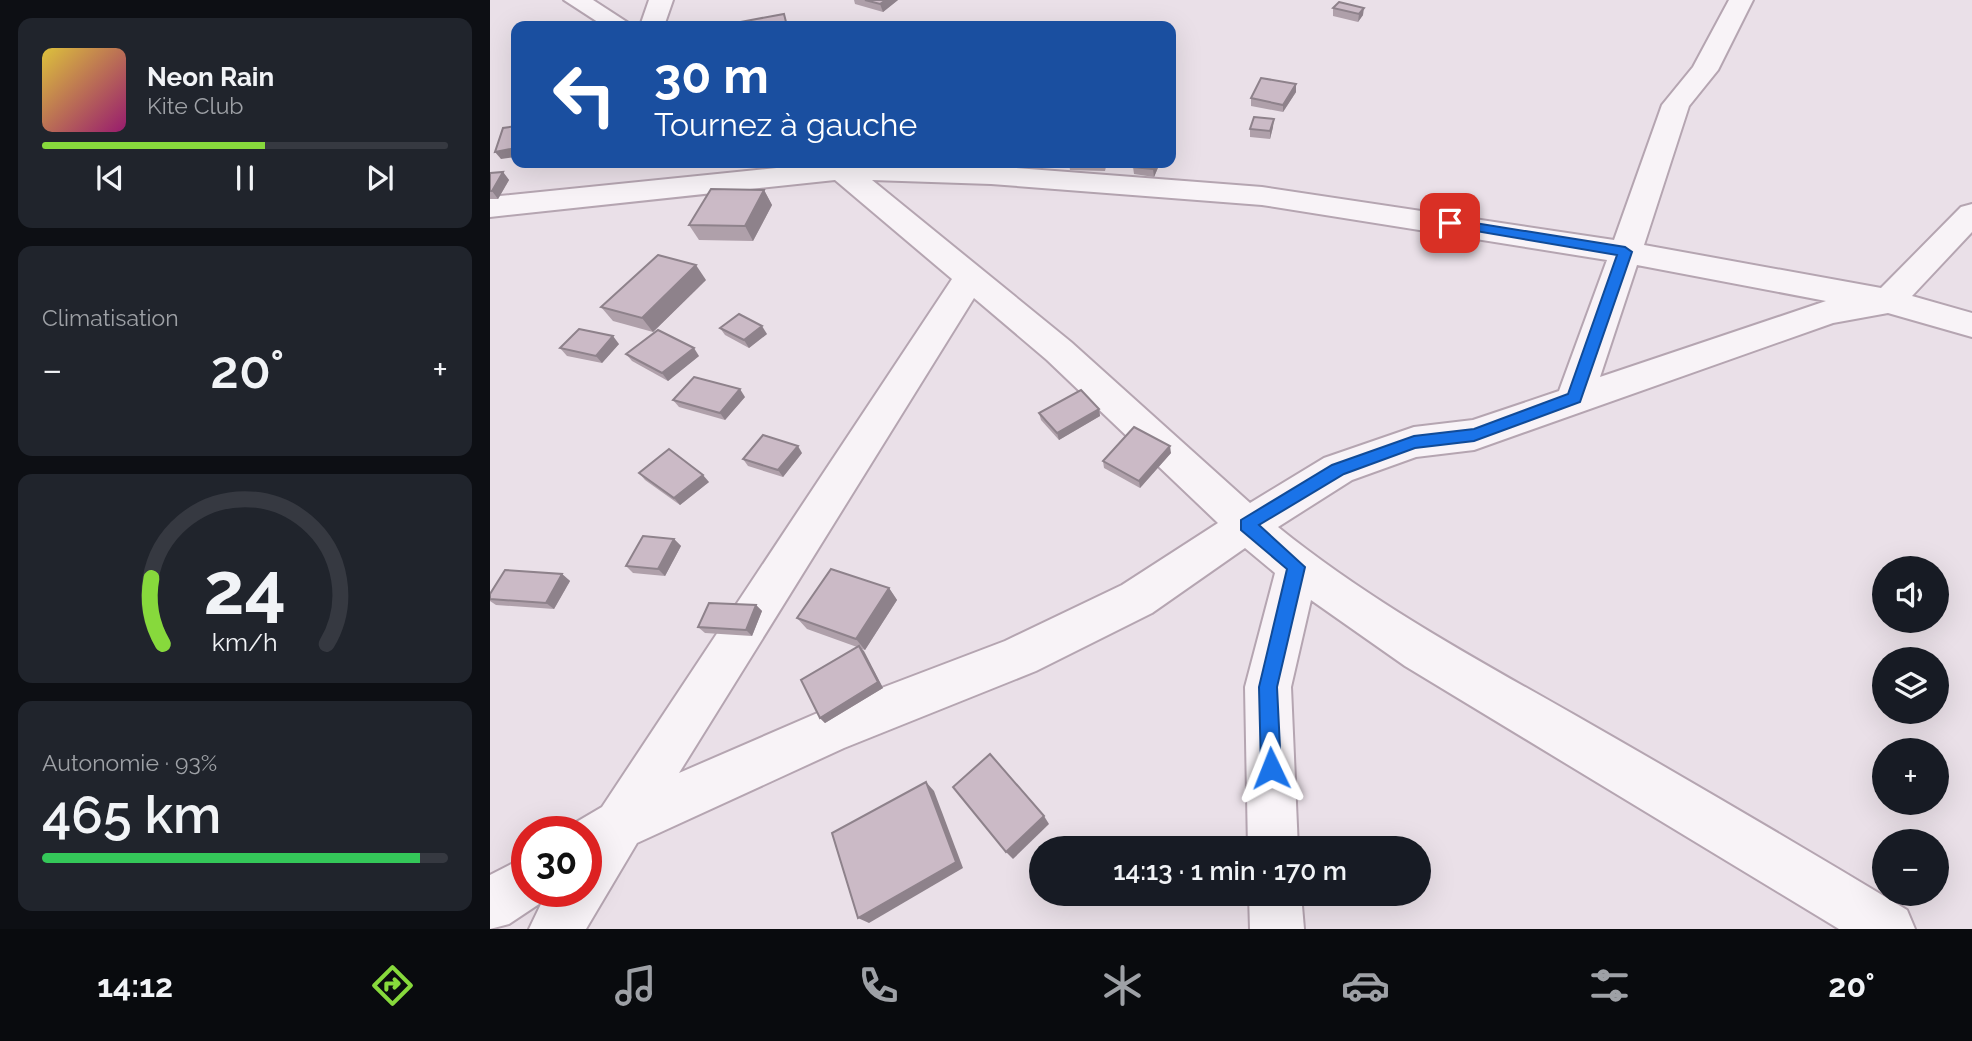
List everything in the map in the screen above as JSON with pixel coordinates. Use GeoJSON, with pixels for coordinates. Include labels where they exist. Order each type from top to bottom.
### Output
{"type":"FeatureCollection","features":[{"type":"Feature","properties":{"kind":"street"},"geometry":{"type":"LineString","coordinates":[[576,0],[612,21]]}},
{"type":"Feature","properties":{"kind":"street"},"geometry":{"type":"LineString","coordinates":[[654,21],[661,0]]}},
{"type":"Feature","properties":{"kind":"street"},"geometry":{"type":"LineString","coordinates":[[1574,398],[1676,105],[1705,70],[1741,0]]}},
{"type":"Feature","properties":{"kind":"street"},"geometry":{"type":"LineString","coordinates":[[490,207],[820,168]]}},
{"type":"Feature","properties":{"kind":"street"},"geometry":{"type":"LineString","coordinates":[[839,168],[1069,360],[1247,525],[1297,567],[1421,651],[1744,840],[1888,929]]}},
{"type":"Feature","properties":{"kind":"street"},"geometry":{"type":"LineString","coordinates":[[871,168],[1262,196],[1625,252],[1888,301],[1972,324]]}},
{"type":"Feature","properties":{"kind":"street"},"geometry":{"type":"LineString","coordinates":[[603,835],[829,731],[1031,650],[1137,599],[1247,525],[1338,470],[1414,442],[1474,435],[1574,398],[1829,312],[1888,301],[1972,214]]}},
{"type":"Feature","properties":{"kind":"street"},"geometry":{"type":"LineString","coordinates":[[603,835],[886,412],[934,329],[971,276]]}},
{"type":"Feature","properties":{"kind":"street"},"geometry":{"type":"LineString","coordinates":[[1273,836],[1268,687],[1297,567]]}},
{"type":"Feature","properties":{"kind":"street"},"geometry":{"type":"LineString","coordinates":[[490,905],[511,892]]}},
{"type":"Feature","properties":{"kind":"street"},"geometry":{"type":"LineString","coordinates":[[1276,906],[1277,929]]}},
{"type":"Feature","properties":{"kind":"street"},"geometry":{"type":"LineString","coordinates":[[556,929],[569,907]]}},
{"type":"Feature","properties":{"kind":"building"},"geometry":{"type":"Polygon","coordinates":[[[865,0],[886,0],[880,4],[865,0]]]}},
{"type":"Feature","properties":{"kind":"building"},"geometry":{"type":"Polygon","coordinates":[[[1339,2],[1364,8],[1359,14],[1333,8],[1339,2]]]}},
{"type":"Feature","properties":{"kind":"building"},"geometry":{"type":"Polygon","coordinates":[[[784,14],[786,21],[746,21],[784,14]]]}},
{"type":"Feature","properties":{"kind":"building"},"geometry":{"type":"Polygon","coordinates":[[[1261,78],[1296,84],[1283,105],[1251,98],[1261,78]]]}},
{"type":"Feature","properties":{"kind":"building"},"geometry":{"type":"Polygon","coordinates":[[[1254,117],[1274,119],[1270,131],[1250,129],[1254,117]]]}},
{"type":"Feature","properties":{"kind":"building"},"geometry":{"type":"Polygon","coordinates":[[[511,127],[511,149],[495,152],[503,128],[511,127]]]}},
{"type":"Feature","properties":{"kind":"building"},"geometry":{"type":"Polygon","coordinates":[[[503,172],[492,191],[490,191],[490,173],[503,172]]]}},
{"type":"Feature","properties":{"kind":"building"},"geometry":{"type":"Polygon","coordinates":[[[711,189],[764,190],[745,226],[689,225],[711,189]]]}},
{"type":"Feature","properties":{"kind":"building"},"geometry":{"type":"Polygon","coordinates":[[[658,255],[696,265],[642,318],[601,307],[658,255]]]}},
{"type":"Feature","properties":{"kind":"building"},"geometry":{"type":"Polygon","coordinates":[[[739,314],[762,326],[744,340],[720,328],[739,314]]]}},
{"type":"Feature","properties":{"kind":"building"},"geometry":{"type":"Polygon","coordinates":[[[579,329],[613,336],[596,356],[560,348],[579,329]]]}},
{"type":"Feature","properties":{"kind":"building"},"geometry":{"type":"Polygon","coordinates":[[[658,330],[694,348],[662,373],[626,354],[658,330]]]}},
{"type":"Feature","properties":{"kind":"building"},"geometry":{"type":"Polygon","coordinates":[[[694,377],[740,389],[720,413],[673,400],[694,377]]]}},
{"type":"Feature","properties":{"kind":"building"},"geometry":{"type":"Polygon","coordinates":[[[1081,390],[1099,409],[1057,433],[1039,413],[1081,390]]]}},
{"type":"Feature","properties":{"kind":"building"},"geometry":{"type":"Polygon","coordinates":[[[1134,427],[1170,446],[1139,481],[1103,461],[1134,427]]]}},
{"type":"Feature","properties":{"kind":"building"},"geometry":{"type":"Polygon","coordinates":[[[763,435],[798,446],[778,470],[743,459],[763,435]]]}},
{"type":"Feature","properties":{"kind":"building"},"geometry":{"type":"Polygon","coordinates":[[[669,449],[703,475],[674,498],[639,473],[669,449]]]}},
{"type":"Feature","properties":{"kind":"building"},"geometry":{"type":"Polygon","coordinates":[[[643,536],[674,539],[658,569],[626,566],[643,536]]]}},
{"type":"Feature","properties":{"kind":"building"},"geometry":{"type":"Polygon","coordinates":[[[831,569],[889,588],[856,639],[797,618],[831,569]]]}},
{"type":"Feature","properties":{"kind":"building"},"geometry":{"type":"Polygon","coordinates":[[[505,570],[562,574],[546,603],[490,599],[490,594],[505,570]]]}},
{"type":"Feature","properties":{"kind":"building"},"geometry":{"type":"Polygon","coordinates":[[[709,603],[756,605],[746,630],[698,627],[709,603]]]}},
{"type":"Feature","properties":{"kind":"building"},"geometry":{"type":"Polygon","coordinates":[[[859,646],[878,682],[820,718],[801,680],[859,646]]]}},
{"type":"Feature","properties":{"kind":"building"},"geometry":{"type":"Polygon","coordinates":[[[990,754],[1044,816],[1006,852],[953,787],[990,754]]]}},
{"type":"Feature","properties":{"kind":"building"},"geometry":{"type":"Polygon","coordinates":[[[926,782],[956,862],[858,918],[832,833],[926,782]]]}},
{"type":"Feature","properties":{"kind":"route"},"geometry":{"type":"LineString","coordinates":[[1271,768],[1268,687],[1297,567],[1247,525],[1338,470],[1414,442],[1474,435],[1574,398],[1625,252],[1450,223]]}}]}
